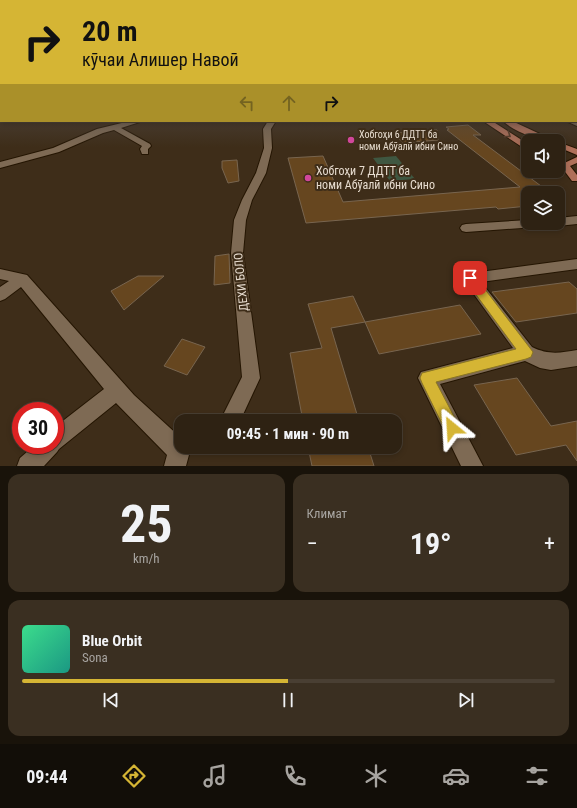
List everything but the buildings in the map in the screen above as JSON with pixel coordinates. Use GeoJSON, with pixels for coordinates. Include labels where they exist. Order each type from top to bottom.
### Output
{"type":"FeatureCollection","features":[{"type":"Feature","properties":{"kind":"main road"},"geometry":{"type":"LineString","coordinates":[[489,122],[521,143]]}},
{"type":"Feature","properties":{"kind":"main road"},"geometry":{"type":"LineString","coordinates":[[509,122],[534,134]]}},
{"type":"Feature","properties":{"kind":"main road"},"geometry":{"type":"LineString","coordinates":[[565,147],[577,152]]}},
{"type":"Feature","properties":{"kind":"main road"},"geometry":{"type":"LineString","coordinates":[[576,180],[566,165],[577,160]]}},
{"type":"Feature","properties":{"kind":"main road"},"geometry":{"type":"LineString","coordinates":[[565,173],[576,180]]}},
{"type":"Feature","properties":{"kind":"street"},"geometry":{"type":"LineString","coordinates":[[0,165],[56,150],[100,131],[136,122]]}},
{"type":"Feature","properties":{"kind":"street","name":"ДЕХИ БОЛО"},"geometry":{"type":"LineString","coordinates":[[233,414],[251,378],[237,253],[240,220],[247,200],[261,173],[268,148],[267,129],[271,122]]}},
{"type":"Feature","properties":{"kind":"street"},"geometry":{"type":"LineString","coordinates":[[116,128],[147,146],[144,149],[145,152]]}},
{"type":"Feature","properties":{"kind":"street"},"geometry":{"type":"LineString","coordinates":[[565,221],[577,220]]}},
{"type":"Feature","properties":{"kind":"street"},"geometry":{"type":"LineString","coordinates":[[466,228],[521,224]]}},
{"type":"Feature","properties":{"kind":"street"},"geometry":{"type":"LineString","coordinates":[[577,264],[470,278],[526,352],[539,360],[554,363],[577,358]]}},
{"type":"Feature","properties":{"kind":"street"},"geometry":{"type":"LineString","coordinates":[[0,274],[22,279],[117,390],[182,458]]}},
{"type":"Feature","properties":{"kind":"street"},"geometry":{"type":"LineString","coordinates":[[0,295],[22,279]]}},
{"type":"Feature","properties":{"kind":"street"},"geometry":{"type":"LineString","coordinates":[[472,466],[427,378],[526,352]]}},
{"type":"Feature","properties":{"kind":"street"},"geometry":{"type":"LineString","coordinates":[[64,433],[117,390]]}},
{"type":"Feature","properties":{"kind":"street"},"geometry":{"type":"LineString","coordinates":[[28,466],[41,454]]}},
{"type":"Feature","properties":{"kind":"green space"},"geometry":{"type":"Polygon","coordinates":[[[396,156],[415,179],[390,181],[373,158],[396,156]]]}},
{"type":"Feature","properties":{"kind":"place","name":"Хобгоҳи 6 ДДТТ ба номи Абӯалӣ ибни Сино"},"geometry":{"type":"Point","coordinates":[351,140]}},
{"type":"Feature","properties":{"kind":"place","name":"Хобгоҳи 7 ДДТТ ба номи Абӯалӣ ибни Сино"},"geometry":{"type":"Point","coordinates":[308,178]}},
{"type":"Feature","properties":{"kind":"route"},"geometry":{"type":"LineString","coordinates":[[452,428],[427,378],[526,352],[470,278]]}}]}
